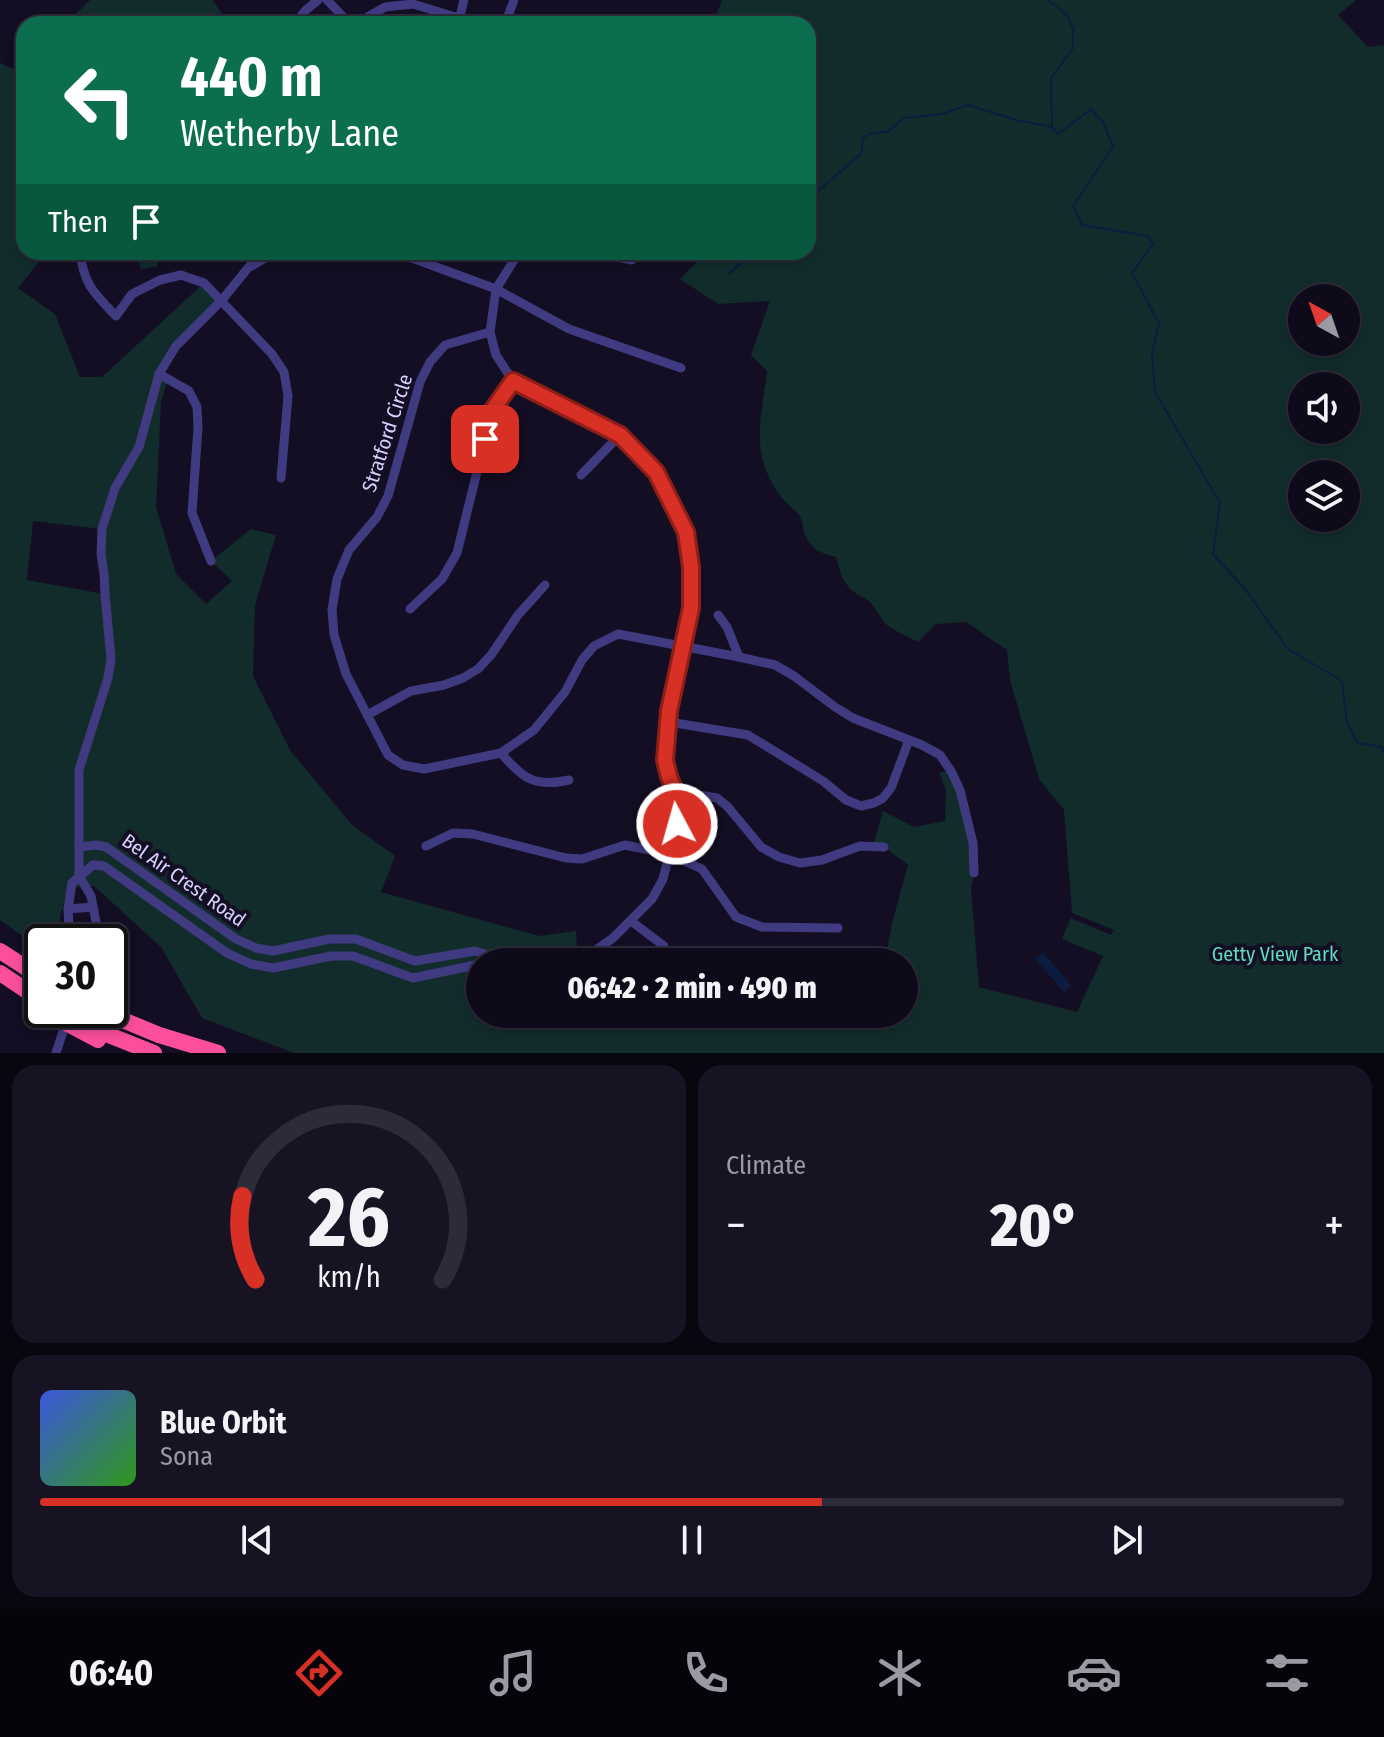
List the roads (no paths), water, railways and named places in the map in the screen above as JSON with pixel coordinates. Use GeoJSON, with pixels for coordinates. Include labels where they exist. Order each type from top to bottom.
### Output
{"type":"FeatureCollection","features":[{"type":"Feature","properties":{"kind":"highway"},"geometry":{"type":"LineString","coordinates":[[0,951],[24,967]]}},
{"type":"Feature","properties":{"kind":"highway"},"geometry":{"type":"LineString","coordinates":[[0,973],[24,992]]}},
{"type":"Feature","properties":{"kind":"highway"},"geometry":{"type":"LineString","coordinates":[[0,984],[24,995]]}},
{"type":"Feature","properties":{"kind":"highway"},"geometry":{"type":"LineString","coordinates":[[128,1022],[218,1053]]}},
{"type":"Feature","properties":{"kind":"highway"},"geometry":{"type":"LineString","coordinates":[[85,1028],[130,1053]]}},
{"type":"Feature","properties":{"kind":"highway"},"geometry":{"type":"LineString","coordinates":[[86,1028],[99,1036],[154,1053]]}},
{"type":"Feature","properties":{"kind":"street"},"geometry":{"type":"LineString","coordinates":[[301,16],[318,0]]}},
{"type":"Feature","properties":{"kind":"street"},"geometry":{"type":"LineString","coordinates":[[327,0],[344,16]]}},
{"type":"Feature","properties":{"kind":"street"},"geometry":{"type":"LineString","coordinates":[[368,16],[385,7],[413,4],[445,16]]}},
{"type":"Feature","properties":{"kind":"street"},"geometry":{"type":"LineString","coordinates":[[81,260],[91,290],[116,316],[132,294],[160,280],[181,275],[204,283],[272,354],[284,372],[288,396],[281,478]]}},
{"type":"Feature","properties":{"kind":"street"},"geometry":{"type":"LineString","coordinates":[[96,924],[91,896],[79,876],[79,770],[111,659],[101,554],[102,529],[115,488],[139,447],[159,374],[176,346],[222,300],[254,260]]}},
{"type":"Feature","properties":{"kind":"street"},"geometry":{"type":"LineString","coordinates":[[248,267],[261,260]]}},
{"type":"Feature","properties":{"kind":"street"},"geometry":{"type":"LineString","coordinates":[[417,260],[496,289],[569,329],[681,368]]}},
{"type":"Feature","properties":{"kind":"street"},"geometry":{"type":"LineString","coordinates":[[514,260],[496,289],[490,332],[496,355],[513,381],[620,435],[656,472],[686,532],[691,567],[691,608],[669,711],[665,760],[675,791],[677,824],[663,879],[652,899],[598,948]]}},
{"type":"Feature","properties":{"kind":"street","name":"Stratford Circle"},"geometry":{"type":"LineString","coordinates":[[490,332],[445,345],[430,362],[420,382],[388,496],[377,517],[349,550],[337,579],[332,610],[334,635],[346,674],[388,755],[403,765],[424,769],[501,753],[543,720],[594,646],[618,634],[739,657],[775,665],[853,718],[940,755],[960,790],[973,843],[974,873]]}},
{"type":"Feature","properties":{"kind":"street"},"geometry":{"type":"LineString","coordinates":[[159,374],[189,391],[197,407],[192,513],[211,561]]}},
{"type":"Feature","properties":{"kind":"street"},"geometry":{"type":"LineString","coordinates":[[410,609],[442,579],[457,553],[492,411],[513,381]]}},
{"type":"Feature","properties":{"kind":"street"},"geometry":{"type":"LineString","coordinates":[[581,475],[620,435]]}},
{"type":"Feature","properties":{"kind":"street"},"geometry":{"type":"LineString","coordinates":[[367,715],[411,691],[444,685],[478,669],[518,615],[545,585]]}},
{"type":"Feature","properties":{"kind":"street"},"geometry":{"type":"LineString","coordinates":[[718,615],[727,627],[739,657]]}},
{"type":"Feature","properties":{"kind":"street"},"geometry":{"type":"LineString","coordinates":[[669,722],[748,735],[823,781],[853,804],[861,806],[883,798],[891,788],[909,740]]}},
{"type":"Feature","properties":{"kind":"street"},"geometry":{"type":"LineString","coordinates":[[501,753],[517,773],[530,780],[553,784],[569,780]]}},
{"type":"Feature","properties":{"kind":"street"},"geometry":{"type":"LineString","coordinates":[[675,791],[717,798],[761,847],[779,857],[800,863],[822,860],[860,846],[884,847]]}},
{"type":"Feature","properties":{"kind":"street"},"geometry":{"type":"LineString","coordinates":[[426,846],[453,833],[473,834],[566,858],[582,859],[625,845],[669,854],[702,869],[736,917],[762,927],[838,928]]}},
{"type":"Feature","properties":{"kind":"street","name":"Bel Air Crest Road"},"geometry":{"type":"LineString","coordinates":[[79,847],[106,847],[236,939],[256,948],[273,951],[329,939],[356,939],[415,961],[466,952]]}},
{"type":"Feature","properties":{"kind":"street","name":"Bel Air Crest Road"},"geometry":{"type":"LineString","coordinates":[[79,876],[93,865],[104,866],[227,953],[251,964],[273,968],[331,956],[353,956],[413,978],[466,967]]}},
{"type":"Feature","properties":{"kind":"street"},"geometry":{"type":"LineString","coordinates":[[69,924],[72,883],[79,876]]}},
{"type":"Feature","properties":{"kind":"street"},"geometry":{"type":"LineString","coordinates":[[68,909],[93,907]]}},
{"type":"Feature","properties":{"kind":"street"},"geometry":{"type":"LineString","coordinates":[[631,921],[664,946]]}},
{"type":"Feature","properties":{"kind":"street"},"geometry":{"type":"LineString","coordinates":[[56,1053],[64,1028]]}},
{"type":"Feature","properties":{"kind":"water"},"geometry":{"type":"Polygon","coordinates":[[[1043,952],[1072,986],[1064,992],[1035,959],[1043,952]]]}},
{"type":"Feature","properties":{"kind":"waterway"},"geometry":{"type":"LineString","coordinates":[[1048,0],[1067,15],[1073,29],[1073,48],[1051,78],[1052,127],[1058,134],[1091,109],[1103,122],[1113,146],[1073,206],[1082,225],[1148,236],[1153,244],[1132,273],[1159,323],[1152,353],[1155,392],[1220,503],[1213,554],[1245,589],[1288,649],[1342,681],[1347,724],[1358,743],[1382,747],[1384,753]]}},
{"type":"Feature","properties":{"kind":"waterway"},"geometry":{"type":"LineString","coordinates":[[816,195],[861,154],[863,138],[889,131],[904,118],[941,114],[968,105],[1052,127]]}},
{"type":"Feature","properties":{"kind":"waterway"},"geometry":{"type":"LineString","coordinates":[[729,273],[745,260]]}},
{"type":"Feature","properties":{"kind":"park label","name":"Getty View Park"},"geometry":{"type":"Point","coordinates":[1275,954]}}]}
